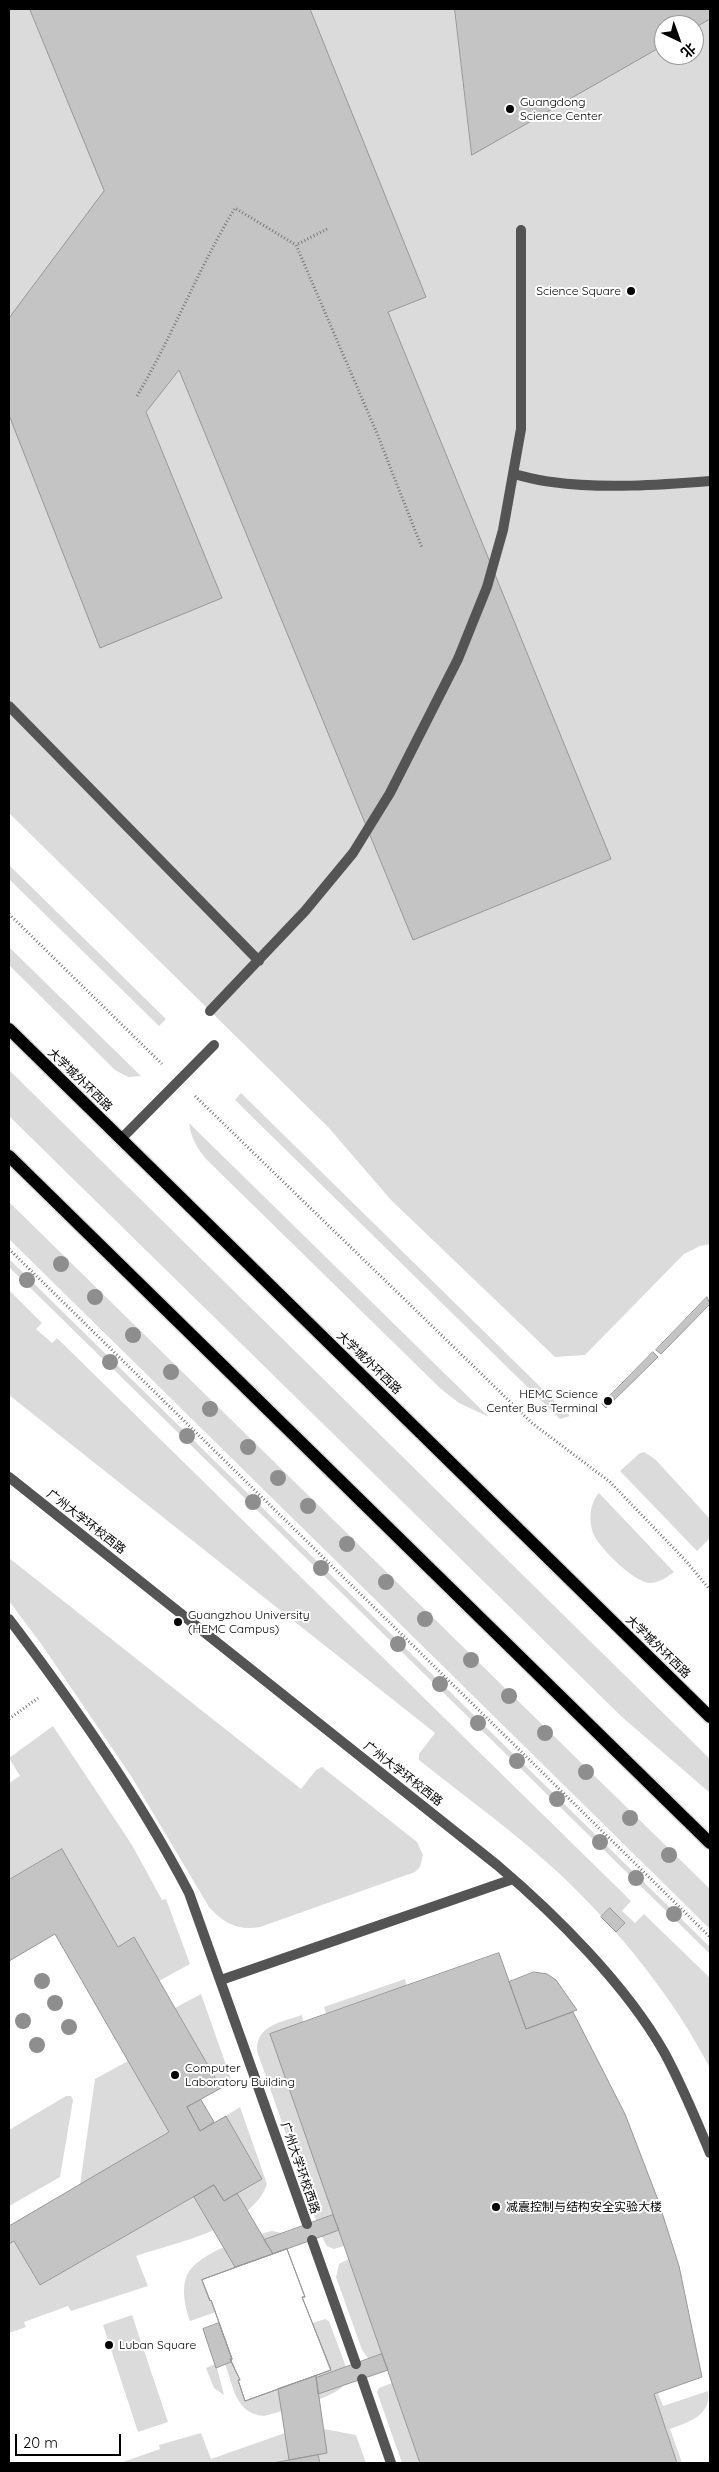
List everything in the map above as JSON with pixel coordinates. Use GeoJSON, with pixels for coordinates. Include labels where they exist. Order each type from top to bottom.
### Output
{"type":"FeatureCollection","features":[{"type":"Feature","properties":{"kind":"main road","name":"大学城外环西路"},"geometry":{"type":"LineString","coordinates":[[9,1029],[710,1717]]}},
{"type":"Feature","properties":{"kind":"main road"},"geometry":{"type":"LineString","coordinates":[[9,1156],[710,1843]]}},
{"type":"Feature","properties":{"kind":"lane"},"geometry":{"type":"LineString","coordinates":[[210,1011],[259,961],[353,853],[390,793],[458,659],[487,586],[503,530],[521,429],[521,230]]}},
{"type":"Feature","properties":{"kind":"lane"},"geometry":{"type":"LineString","coordinates":[[514,474],[550,482],[572,484],[669,484],[710,481]]}},
{"type":"Feature","properties":{"kind":"lane"},"geometry":{"type":"LineString","coordinates":[[9,706],[259,961]]}},
{"type":"Feature","properties":{"kind":"lane"},"geometry":{"type":"LineString","coordinates":[[121,1139],[214,1045]]}},
{"type":"Feature","properties":{"kind":"lane","name":"广州大学环校西路"},"geometry":{"type":"LineString","coordinates":[[9,1477],[513,1878],[556,1918],[640,2015],[664,2052],[710,2153]]}},
{"type":"Feature","properties":{"kind":"lane","name":"广州大学环校西路"},"geometry":{"type":"LineString","coordinates":[[9,1619],[57,1684],[106,1756],[189,1893],[307,2224]]}},
{"type":"Feature","properties":{"kind":"lane"},"geometry":{"type":"LineString","coordinates":[[221,1980],[513,1878]]}},
{"type":"Feature","properties":{"kind":"lane"},"geometry":{"type":"LineString","coordinates":[[312,2240],[356,2364]]}},
{"type":"Feature","properties":{"kind":"lane"},"geometry":{"type":"LineString","coordinates":[[362,2379],[391,2463]]}},
{"type":"Feature","properties":{"kind":"path"},"geometry":{"type":"LineString","coordinates":[[137,396],[152,371],[214,243],[235,208],[296,245],[376,431],[422,548]]}},
{"type":"Feature","properties":{"kind":"path"},"geometry":{"type":"LineString","coordinates":[[296,245],[327,229]]}},
{"type":"Feature","properties":{"kind":"path"},"geometry":{"type":"LineString","coordinates":[[9,914],[162,1064]]}},
{"type":"Feature","properties":{"kind":"path"},"geometry":{"type":"LineString","coordinates":[[196,1098],[532,1423],[610,1482],[686,1561],[710,1590]]}},
{"type":"Feature","properties":{"kind":"path"},"geometry":{"type":"LineString","coordinates":[[9,1249],[710,1937]]}},
{"type":"Feature","properties":{"kind":"path"},"geometry":{"type":"LineString","coordinates":[[9,1719],[57,1684]]}},
{"type":"Feature","properties":{"kind":"shaded area","name":"Guangdong Science Center"},"geometry":{"type":"Polygon","coordinates":[[[9,9],[710,9],[710,1244],[700,1246],[684,1254],[585,1355],[555,1357],[391,1200],[329,1128],[9,813],[9,9]]]}},
{"type":"Feature","properties":{"kind":"shaded area"},"geometry":{"type":"Polygon","coordinates":[[[9,865],[166,1019],[159,1026],[9,879],[9,865]]]}},
{"type":"Feature","properties":{"kind":"shaded area"},"geometry":{"type":"Polygon","coordinates":[[[9,947],[141,1076],[128,1077],[115,1070],[9,965],[9,947]]]}},
{"type":"Feature","properties":{"kind":"shaded area"},"geometry":{"type":"Polygon","coordinates":[[[9,1070],[710,1759],[710,1793],[622,1717],[9,1116],[9,1070]]]}},
{"type":"Feature","properties":{"kind":"shaded area"},"geometry":{"type":"Polygon","coordinates":[[[241,1093],[570,1416],[560,1419],[235,1100],[241,1093]]]}},
{"type":"Feature","properties":{"kind":"shaded area"},"geometry":{"type":"Polygon","coordinates":[[[189,1123],[489,1417],[459,1403],[441,1389],[206,1159],[195,1142],[189,1123]]]}},
{"type":"Feature","properties":{"kind":"shaded area"},"geometry":{"type":"Polygon","coordinates":[[[9,1202],[710,1889],[710,1929],[9,1239],[9,1202]]]}},
{"type":"Feature","properties":{"kind":"shaded area"},"geometry":{"type":"Polygon","coordinates":[[[9,1259],[710,1947],[710,1954],[9,1267],[9,1259]]]}},
{"type":"Feature","properties":{"kind":"shaded area"},"geometry":{"type":"Polygon","coordinates":[[[9,1290],[42,1323],[36,1329],[52,1343],[57,1338],[631,1901],[622,1911],[635,1923],[644,1914],[710,1978],[710,2068],[663,1991],[605,1920],[563,1877],[528,1846],[419,1760],[419,1754],[435,1733],[9,1395],[9,1290]]]}},
{"type":"Feature","properties":{"kind":"shaded area"},"geometry":{"type":"Polygon","coordinates":[[[644,1452],[655,1459],[710,1519],[710,1538],[697,1551],[620,1471],[640,1453],[644,1452]]]}},
{"type":"Feature","properties":{"kind":"shaded area"},"geometry":{"type":"Polygon","coordinates":[[[599,1493],[674,1572],[657,1582],[644,1582],[628,1572],[612,1557],[599,1543],[591,1526],[591,1508],[599,1493]]]}},
{"type":"Feature","properties":{"kind":"shaded area"},"geometry":{"type":"Polygon","coordinates":[[[9,1558],[301,1789],[316,1770],[322,1767],[417,1842],[423,1855],[420,1867],[415,1872],[260,1927],[238,1927],[220,1917],[209,1907],[131,1776],[42,1645],[9,1601],[9,1558]]]}},
{"type":"Feature","properties":{"kind":"shaded area"},"geometry":{"type":"Polygon","coordinates":[[[53,1726],[132,1845],[162,1900],[166,1899],[190,1964],[159,1981],[134,1938],[118,1947],[62,1850],[9,1880],[9,1783],[20,1776],[9,1758],[53,1726]]]}},
{"type":"Feature","properties":{"kind":"shaded area"},"geometry":{"type":"Polygon","coordinates":[[[405,1979],[407,1986],[326,2014],[324,2007],[405,1979]]]}},
{"type":"Feature","properties":{"kind":"shaded area"},"geometry":{"type":"Polygon","coordinates":[[[201,1994],[232,2082],[221,2088],[175,2008],[201,1994]]]}},
{"type":"Feature","properties":{"kind":"shaded area"},"geometry":{"type":"Polygon","coordinates":[[[302,2015],[344,2246],[334,2249],[327,2246],[322,2237],[257,2051],[261,2035],[266,2030],[302,2015]]]}},
{"type":"Feature","properties":{"kind":"shaded area"},"geometry":{"type":"Polygon","coordinates":[[[128,2061],[169,2132],[80,2185],[95,2079],[128,2061]]]}},
{"type":"Feature","properties":{"kind":"shaded area"},"geometry":{"type":"Polygon","coordinates":[[[66,2096],[71,2096],[73,2100],[60,2177],[9,2206],[9,2130],[66,2096]]]}},
{"type":"Feature","properties":{"kind":"shaded area"},"geometry":{"type":"Polygon","coordinates":[[[240,2107],[267,2184],[259,2199],[246,2212],[230,2222],[192,2239],[136,2256],[148,2286],[71,2311],[68,2306],[24,2322],[26,2327],[9,2333],[9,2244],[14,2241],[40,2285],[214,2185],[261,2179],[226,2116],[240,2107]]]}},
{"type":"Feature","properties":{"kind":"shaded area"},"geometry":{"type":"Polygon","coordinates":[[[272,2231],[282,2233],[287,2249],[202,2280],[216,2312],[190,2321],[185,2304],[184,2286],[187,2275],[193,2267],[212,2253],[225,2247],[272,2231]]]}},
{"type":"Feature","properties":{"kind":"shaded area"},"geometry":{"type":"Polygon","coordinates":[[[349,2259],[382,2354],[371,2362],[362,2350],[336,2277],[339,2264],[349,2259]]]}},
{"type":"Feature","properties":{"kind":"shaded area"},"geometry":{"type":"Polygon","coordinates":[[[132,2315],[168,2422],[138,2432],[103,2325],[132,2315]]]}},
{"type":"Feature","properties":{"kind":"shaded area"},"geometry":{"type":"Polygon","coordinates":[[[325,2319],[329,2321],[346,2367],[343,2386],[338,2391],[319,2399],[264,2416],[254,2414],[241,2405],[225,2364],[233,2362],[245,2401],[330,2371],[312,2323],[325,2319]]]}},
{"type":"Feature","properties":{"kind":"shaded area"},"geometry":{"type":"Polygon","coordinates":[[[216,2364],[224,2395],[214,2388],[206,2368],[216,2364]]]}},
{"type":"Feature","properties":{"kind":"shaded area"},"geometry":{"type":"Polygon","coordinates":[[[392,2383],[420,2463],[402,2463],[377,2392],[379,2388],[392,2383]]]}},
{"type":"Feature","properties":{"kind":"shaded area"},"geometry":{"type":"Polygon","coordinates":[[[708,2391],[708,2399],[703,2412],[691,2420],[670,2429],[682,2463],[677,2463],[654,2394],[658,2393],[663,2406],[708,2391]]]}},
{"type":"Feature","properties":{"kind":"shaded area"},"geometry":{"type":"Polygon","coordinates":[[[303,2429],[324,2429],[356,2435],[366,2463],[320,2463],[318,2455],[273,2463],[123,2463],[160,2449],[159,2445],[201,2433],[211,2459],[285,2433],[303,2429]]]}},
{"type":"Feature","properties":{"kind":"building"},"geometry":{"type":"Polygon","coordinates":[[[30,9],[310,9],[426,297],[388,312],[611,859],[413,940],[179,370],[146,412],[222,598],[100,648],[9,415],[9,318],[104,191],[30,9]]]}},
{"type":"Feature","properties":{"kind":"building","name":"Guangdong Science Center"},"geometry":{"type":"Polygon","coordinates":[[[455,9],[710,9],[710,19],[704,22],[704,15],[654,15],[654,51],[472,155],[455,9]]]}},
{"type":"Feature","properties":{"kind":"building"},"geometry":{"type":"Polygon","coordinates":[[[707,1297],[710,1304],[661,1354],[656,1350],[707,1297]]]}},
{"type":"Feature","properties":{"kind":"building"},"geometry":{"type":"Polygon","coordinates":[[[653,1352],[658,1357],[606,1408],[602,1404],[653,1352]]]}},
{"type":"Feature","properties":{"kind":"building","name":"Computer Laboratory Building"},"geometry":{"type":"Polygon","coordinates":[[[62,1849],[118,1947],[134,1937],[221,2088],[187,2107],[200,2131],[226,2116],[262,2179],[224,2201],[214,2185],[40,2285],[14,2241],[9,2244],[9,2226],[169,2132],[55,1934],[9,1961],[9,1880],[62,1849]]]}},
{"type":"Feature","properties":{"kind":"building"},"geometry":{"type":"Polygon","coordinates":[[[610,1908],[625,1923],[616,1932],[601,1917],[610,1908]]]}},
{"type":"Feature","properties":{"kind":"building","name":"减震控制与结构安全实验大楼"},"geometry":{"type":"Polygon","coordinates":[[[499,1953],[526,2029],[573,2012],[625,2114],[658,2200],[679,2266],[702,2377],[654,2394],[677,2463],[420,2463],[270,2034],[499,1953]]]}},
{"type":"Feature","properties":{"kind":"building"},"geometry":{"type":"Polygon","coordinates":[[[534,1972],[547,1974],[556,1980],[577,2010],[526,2029],[509,1982],[534,1972]]]}},
{"type":"Feature","properties":{"kind":"building"},"geometry":{"type":"Polygon","coordinates":[[[201,2100],[214,2122],[200,2131],[187,2107],[201,2100]]]}},
{"type":"Feature","properties":{"kind":"building"},"geometry":{"type":"Polygon","coordinates":[[[214,2185],[224,2201],[237,2193],[273,2254],[235,2267],[194,2197],[214,2185]]]}},
{"type":"Feature","properties":{"kind":"building"},"geometry":{"type":"Polygon","coordinates":[[[333,2215],[339,2230],[273,2254],[264,2240],[333,2215]]]}},
{"type":"Feature","properties":{"kind":"building"},"geometry":{"type":"Polygon","coordinates":[[[287,2249],[305,2297],[302,2297],[331,2370],[245,2401],[238,2380],[240,2380],[230,2359],[232,2359],[202,2280],[287,2249]]]}},
{"type":"Feature","properties":{"kind":"building"},"geometry":{"type":"Polygon","coordinates":[[[287,2249],[305,2297],[302,2297],[331,2370],[245,2401],[238,2380],[240,2380],[230,2359],[232,2359],[202,2280],[287,2249]]]}},
{"type":"Feature","properties":{"kind":"building"},"geometry":{"type":"Polygon","coordinates":[[[219,2323],[232,2359],[231,2362],[216,2368],[203,2329],[219,2323]]]}},
{"type":"Feature","properties":{"kind":"building"},"geometry":{"type":"Polygon","coordinates":[[[382,2354],[388,2370],[318,2394],[316,2378],[382,2354]]]}},
{"type":"Feature","properties":{"kind":"building"},"geometry":{"type":"Polygon","coordinates":[[[316,2376],[327,2453],[289,2460],[278,2389],[316,2376]]]}},
{"type":"Feature","properties":{"kind":"building"},"geometry":{"type":"Polygon","coordinates":[[[318,2455],[320,2463],[273,2463],[289,2460],[318,2455]]]}},
{"type":"Feature","properties":{"kind":"place","name":"Guangdong Science Center"},"geometry":{"type":"Point","coordinates":[510,109]}},
{"type":"Feature","properties":{"kind":"place","name":"Science Square"},"geometry":{"type":"Point","coordinates":[631,291]}},
{"type":"Feature","properties":{"kind":"place","name":"HEMC Science Center Bus Terminal"},"geometry":{"type":"Point","coordinates":[608,1401]}},
{"type":"Feature","properties":{"kind":"place","name":"Guangzhou University (HEMC Campus)"},"geometry":{"type":"Point","coordinates":[178,1622]}},
{"type":"Feature","properties":{"kind":"place","name":"Computer Laboratory Building"},"geometry":{"type":"Point","coordinates":[175,2075]}},
{"type":"Feature","properties":{"kind":"place","name":"减震控制与结构安全实验大楼"},"geometry":{"type":"Point","coordinates":[496,2207]}},
{"type":"Feature","properties":{"kind":"place","name":"Luban Square"},"geometry":{"type":"Point","coordinates":[109,2345]}}]}
